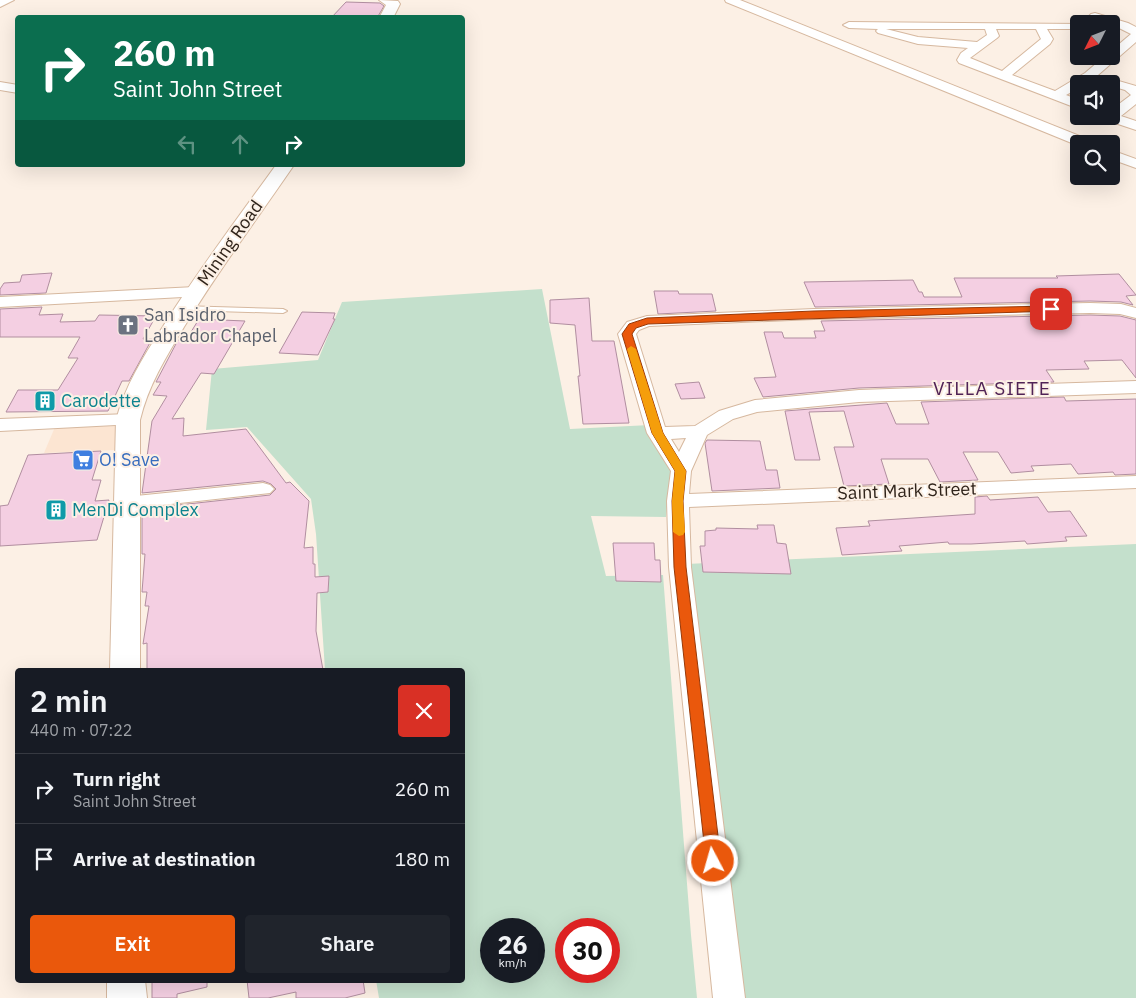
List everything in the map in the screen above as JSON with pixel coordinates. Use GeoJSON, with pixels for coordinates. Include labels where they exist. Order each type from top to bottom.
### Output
{"type":"FeatureCollection","features":[{"type":"Feature","properties":{"kind":"street"},"geometry":{"type":"LineString","coordinates":[[0,4],[9,0]]}},
{"type":"Feature","properties":{"kind":"street"},"geometry":{"type":"LineString","coordinates":[[386,0],[393,4],[388,15]]}},
{"type":"Feature","properties":{"kind":"street"},"geometry":{"type":"LineString","coordinates":[[730,0],[1070,137]]}},
{"type":"Feature","properties":{"kind":"street"},"geometry":{"type":"LineString","coordinates":[[849,25],[1070,26]]}},
{"type":"Feature","properties":{"kind":"street"},"geometry":{"type":"LineString","coordinates":[[869,25],[910,40],[980,46]]}},
{"type":"Feature","properties":{"kind":"street"},"geometry":{"type":"LineString","coordinates":[[1120,25],[1136,32]]}},
{"type":"Feature","properties":{"kind":"street"},"geometry":{"type":"LineString","coordinates":[[989,26],[993,36],[962,59],[1070,101]]}},
{"type":"Feature","properties":{"kind":"street"},"geometry":{"type":"LineString","coordinates":[[1003,76],[1046,42],[1047,39],[1040,26]]}},
{"type":"Feature","properties":{"kind":"street"},"geometry":{"type":"LineString","coordinates":[[1090,75],[1136,36]]}},
{"type":"Feature","properties":{"kind":"street"},"geometry":{"type":"LineString","coordinates":[[1120,85],[1135,90],[1136,97],[1120,109]]}},
{"type":"Feature","properties":{"kind":"street"},"geometry":{"type":"LineString","coordinates":[[0,86],[15,88]]}},
{"type":"Feature","properties":{"kind":"street"},"geometry":{"type":"LineString","coordinates":[[1056,96],[1070,88]]}},
{"type":"Feature","properties":{"kind":"street"},"geometry":{"type":"LineString","coordinates":[[1120,120],[1136,126]]}},
{"type":"Feature","properties":{"kind":"street"},"geometry":{"type":"LineString","coordinates":[[1120,158],[1136,164]]}},
{"type":"Feature","properties":{"kind":"street","name":"Mining Road"},"geometry":{"type":"LineString","coordinates":[[125,668],[128,420],[134,400],[151,364],[190,300],[284,167]]}},
{"type":"Feature","properties":{"kind":"street"},"geometry":{"type":"LineString","coordinates":[[0,302],[190,300]]}},
{"type":"Feature","properties":{"kind":"street"},"geometry":{"type":"LineString","coordinates":[[681,471],[657,433],[627,334],[633,326],[647,321],[794,315],[1090,308],[1121,309],[1136,313]]}},
{"type":"Feature","properties":{"kind":"street"},"geometry":{"type":"LineString","coordinates":[[657,433],[699,432],[726,415],[755,406],[859,396],[1136,387]]}},
{"type":"Feature","properties":{"kind":"street"},"geometry":{"type":"LineString","coordinates":[[0,425],[128,420]]}},
{"type":"Feature","properties":{"kind":"street"},"geometry":{"type":"LineString","coordinates":[[699,432],[681,471],[678,501],[680,567],[729,998]]}},
{"type":"Feature","properties":{"kind":"street","name":"Saint Mark Street"},"geometry":{"type":"LineString","coordinates":[[678,501],[1136,482]]}},
{"type":"Feature","properties":{"kind":"street"},"geometry":{"type":"LineString","coordinates":[[126,503],[262,489]]}},
{"type":"Feature","properties":{"kind":"street"},"geometry":{"type":"LineString","coordinates":[[126,983],[126,998]]}},
{"type":"Feature","properties":{"kind":"lane"},"geometry":{"type":"LineString","coordinates":[[190,300],[282,311]]}},
{"type":"Feature","properties":{"kind":"shaded area"},"geometry":{"type":"Polygon","coordinates":[[[119,426],[115,450],[44,453],[55,427],[119,426]]]}},
{"type":"Feature","properties":{"kind":"green space"},"geometry":{"type":"Polygon","coordinates":[[[542,289],[570,429],[650,425],[671,468],[666,517],[591,516],[606,576],[663,575],[697,998],[379,998],[376,983],[465,983],[465,668],[325,668],[316,534],[311,499],[247,427],[206,430],[212,369],[318,360],[342,302],[542,289]]]}},
{"type":"Feature","properties":{"kind":"green space"},"geometry":{"type":"Polygon","coordinates":[[[1136,544],[1136,998],[744,998],[686,564],[1136,544]]]}},
{"type":"Feature","properties":{"kind":"building"},"geometry":{"type":"Polygon","coordinates":[[[346,2],[380,3],[384,6],[379,15],[334,15],[346,2]]]}},
{"type":"Feature","properties":{"kind":"building"},"geometry":{"type":"Polygon","coordinates":[[[52,273],[46,293],[0,295],[0,289],[4,283],[20,282],[22,275],[52,273]]]}},
{"type":"Feature","properties":{"kind":"building"},"geometry":{"type":"Polygon","coordinates":[[[1119,274],[1136,295],[1126,296],[1133,305],[1121,302],[1090,301],[815,307],[804,282],[913,280],[924,297],[962,297],[954,278],[1058,278],[1056,276],[1119,274]]]}},
{"type":"Feature","properties":{"kind":"building"},"geometry":{"type":"Polygon","coordinates":[[[654,291],[678,291],[679,294],[712,294],[716,311],[658,314],[654,291]]]}},
{"type":"Feature","properties":{"kind":"building"},"geometry":{"type":"Polygon","coordinates":[[[589,298],[592,341],[614,341],[629,423],[583,424],[575,325],[550,323],[550,300],[589,298]]]}},
{"type":"Feature","properties":{"kind":"building"},"geometry":{"type":"Polygon","coordinates":[[[42,307],[39,315],[63,314],[60,322],[95,321],[99,315],[156,316],[143,339],[152,339],[129,381],[122,381],[108,411],[6,412],[18,390],[58,390],[78,358],[68,358],[80,337],[0,337],[0,309],[42,307]]]}},
{"type":"Feature","properties":{"kind":"building"},"geometry":{"type":"Polygon","coordinates":[[[302,312],[335,313],[333,319],[335,319],[318,355],[279,353],[302,312]]]}},
{"type":"Feature","properties":{"kind":"building"},"geometry":{"type":"Polygon","coordinates":[[[1090,315],[1120,316],[1136,320],[1136,378],[1122,360],[1084,361],[1089,369],[1046,370],[1054,382],[859,388],[763,397],[754,378],[776,377],[764,332],[782,332],[784,338],[816,338],[814,331],[825,331],[821,321],[1090,315]]]}},
{"type":"Feature","properties":{"kind":"building"},"geometry":{"type":"Polygon","coordinates":[[[199,319],[245,321],[214,374],[201,373],[172,419],[184,418],[183,436],[246,429],[286,483],[290,482],[309,501],[304,548],[313,547],[315,577],[329,576],[328,592],[317,593],[316,631],[323,668],[147,668],[147,643],[143,644],[149,606],[145,606],[147,592],[142,592],[145,554],[142,554],[142,509],[270,495],[276,489],[271,484],[263,481],[142,493],[152,421],[167,396],[153,395],[161,382],[156,382],[178,340],[186,340],[199,319]]]}},
{"type":"Feature","properties":{"kind":"building"},"geometry":{"type":"Polygon","coordinates":[[[699,382],[705,398],[681,399],[675,384],[699,382]]]}},
{"type":"Feature","properties":{"kind":"building"},"geometry":{"type":"Polygon","coordinates":[[[1064,397],[1066,401],[1136,399],[1136,474],[1115,475],[1113,472],[1078,474],[1071,464],[1031,466],[1034,471],[1011,473],[998,452],[963,452],[978,480],[940,482],[928,459],[881,459],[889,484],[844,486],[834,447],[854,447],[844,411],[809,412],[820,460],[795,460],[785,411],[887,403],[896,424],[929,424],[921,402],[1064,397]]]}},
{"type":"Feature","properties":{"kind":"building"},"geometry":{"type":"Polygon","coordinates":[[[707,440],[760,441],[766,470],[777,470],[780,488],[712,491],[705,443],[707,440]]]}},
{"type":"Feature","properties":{"kind":"building","name":"MenDi Complex"},"geometry":{"type":"Polygon","coordinates":[[[101,451],[92,480],[101,480],[95,501],[109,500],[97,540],[0,546],[0,506],[8,505],[28,455],[101,451]]]}},
{"type":"Feature","properties":{"kind":"building"},"geometry":{"type":"Polygon","coordinates":[[[987,496],[990,500],[1038,497],[1048,512],[1070,511],[1087,536],[1065,537],[1067,541],[1027,544],[1025,541],[971,544],[949,544],[948,542],[899,546],[902,551],[842,555],[836,528],[870,526],[868,521],[975,514],[975,497],[987,496]]]}},
{"type":"Feature","properties":{"kind":"building"},"geometry":{"type":"Polygon","coordinates":[[[757,525],[774,525],[777,543],[786,544],[791,574],[703,572],[700,546],[705,546],[705,531],[716,530],[716,528],[758,529],[757,525]]]}},
{"type":"Feature","properties":{"kind":"building"},"geometry":{"type":"Polygon","coordinates":[[[613,543],[654,543],[655,560],[660,560],[661,582],[616,581],[613,543]]]}},
{"type":"Feature","properties":{"kind":"building"},"geometry":{"type":"Polygon","coordinates":[[[152,983],[207,983],[207,987],[177,994],[177,998],[152,998],[152,983]]]}},
{"type":"Feature","properties":{"kind":"building"},"geometry":{"type":"Polygon","coordinates":[[[247,983],[363,983],[365,993],[345,998],[296,998],[296,992],[268,998],[249,998],[247,983]]]}},
{"type":"Feature","properties":{"kind":"slow traffic"},"geometry":{"type":"LineString","coordinates":[[631,349],[657,433],[681,471],[678,501],[679,532]]}},
{"type":"Feature","properties":{"kind":"place","name":"San Isidro Labrador Chapel"},"geometry":{"type":"Point","coordinates":[128,325]}},
{"type":"Feature","properties":{"kind":"place","name":"Carodette"},"geometry":{"type":"Point","coordinates":[45,401]}},
{"type":"Feature","properties":{"kind":"place","name":"O! Save"},"geometry":{"type":"Point","coordinates":[83,460]}},
{"type":"Feature","properties":{"kind":"place","name":"MenDi Complex"},"geometry":{"type":"Point","coordinates":[56,510]}},
{"type":"Feature","properties":{"kind":"district","name":"VILLA SIETE"},"geometry":{"type":"Point","coordinates":[992,388]}},
{"type":"Feature","properties":{"kind":"route"},"geometry":{"type":"LineString","coordinates":[[713,861],[680,567],[678,501],[681,471],[657,433],[627,334],[633,326],[647,321],[814,314],[1051,309]]}}]}
